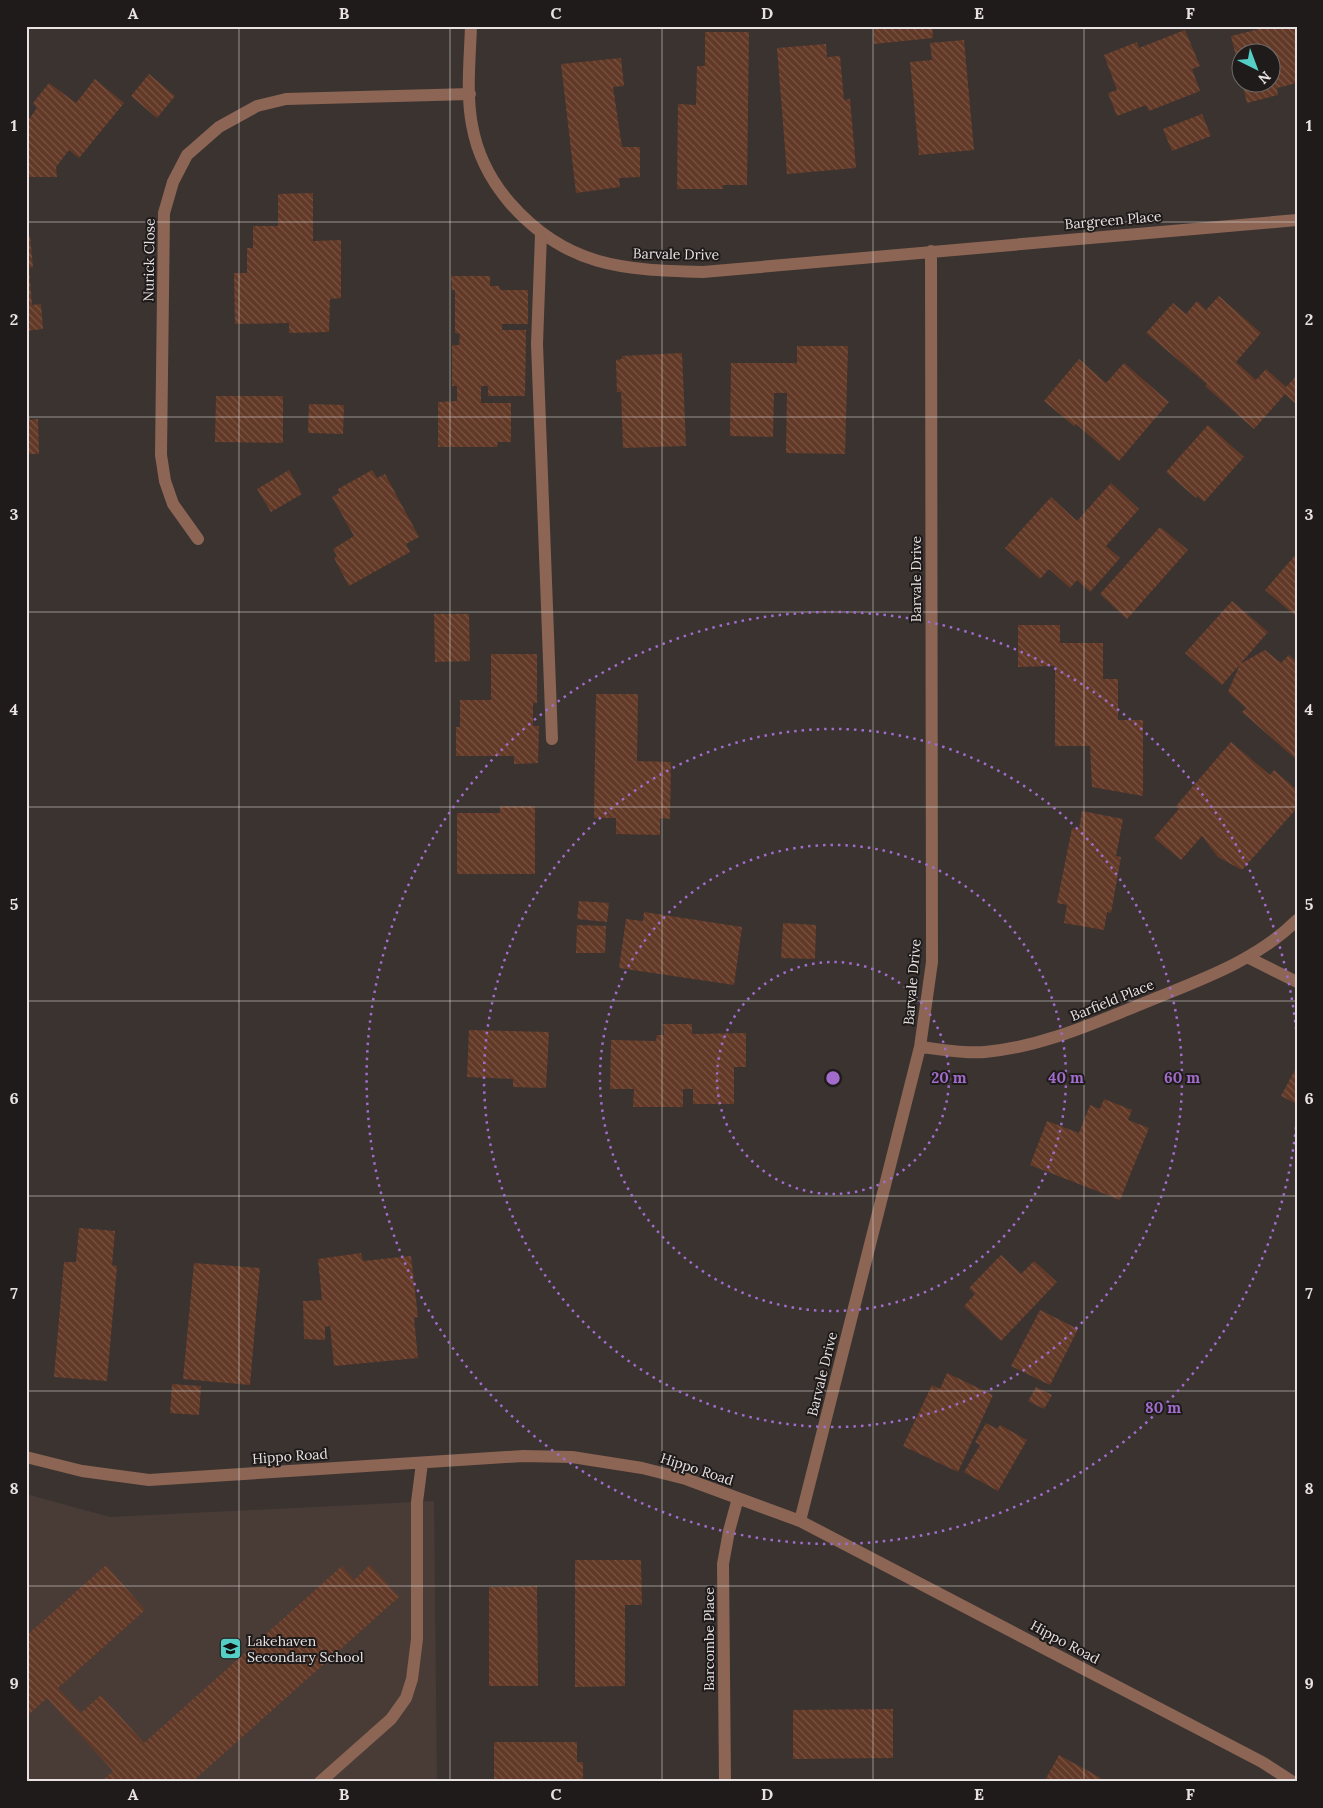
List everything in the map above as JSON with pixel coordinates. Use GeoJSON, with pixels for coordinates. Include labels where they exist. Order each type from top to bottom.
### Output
{"type":"FeatureCollection","features":[{"type":"Feature","properties":{"kind":"street","name":"Barvale Drive"},"geometry":{"type":"LineString","coordinates":[[470,26],[472,125],[480,155],[499,190],[523,217],[542,234],[577,255],[620,267],[661,271],[703,272],[932,251],[932,962],[920,1047],[800,1521]]}},
{"type":"Feature","properties":{"kind":"street","name":"Nurick Close"},"geometry":{"type":"LineString","coordinates":[[198,540],[173,504],[165,481],[161,455],[164,213],[174,182],[187,156],[219,127],[257,106],[286,99],[470,94]]}},
{"type":"Feature","properties":{"kind":"street","name":"Bargreen Place"},"geometry":{"type":"LineString","coordinates":[[932,251],[1297,220]]}},
{"type":"Feature","properties":{"kind":"street"},"geometry":{"type":"LineString","coordinates":[[542,234],[537,344],[552,739]]}},
{"type":"Feature","properties":{"kind":"street","name":"Barfield Place"},"geometry":{"type":"LineString","coordinates":[[920,1047],[983,1053],[1027,1046],[1067,1034],[1214,974],[1255,953],[1297,920]]}},
{"type":"Feature","properties":{"kind":"street"},"geometry":{"type":"LineString","coordinates":[[1247,957],[1297,982]]}},
{"type":"Feature","properties":{"kind":"street","name":"Hippo Road"},"geometry":{"type":"LineString","coordinates":[[26,1457],[82,1471],[148,1480],[523,1456],[572,1457],[642,1468],[686,1479],[800,1521],[1262,1762],[1293,1782]]}},
{"type":"Feature","properties":{"kind":"street"},"geometry":{"type":"LineString","coordinates":[[320,1782],[391,1718],[406,1698],[412,1679],[417,1639],[417,1502],[422,1463]]}},
{"type":"Feature","properties":{"kind":"street","name":"Barcombe Place"},"geometry":{"type":"LineString","coordinates":[[725,1782],[723,1564],[738,1498]]}},
{"type":"Feature","properties":{"kind":"shaded area","name":"Lakehaven Secondary School"},"geometry":{"type":"Polygon","coordinates":[[[26,1494],[110,1517],[434,1501],[437,1782],[26,1782],[26,1494]]]}},
{"type":"Feature","properties":{"kind":"building"},"geometry":{"type":"Polygon","coordinates":[[[873,26],[932,26],[933,38],[874,44],[873,26]]]}},
{"type":"Feature","properties":{"kind":"building"},"geometry":{"type":"Polygon","coordinates":[[[1271,26],[1297,26],[1297,83],[1280,87],[1280,42],[1232,42],[1231,36],[1271,26]]]}},
{"type":"Feature","properties":{"kind":"building"},"geometry":{"type":"Polygon","coordinates":[[[1185,30],[1200,66],[1192,69],[1200,91],[1149,111],[1146,105],[1117,116],[1108,93],[1117,90],[1104,55],[1137,42],[1139,48],[1185,30]]]}},
{"type":"Feature","properties":{"kind":"building"},"geometry":{"type":"Polygon","coordinates":[[[705,32],[749,32],[747,185],[723,185],[723,189],[677,189],[678,104],[696,105],[697,66],[705,66],[705,32]]]}},
{"type":"Feature","properties":{"kind":"building"},"geometry":{"type":"Polygon","coordinates":[[[964,40],[974,150],[919,155],[910,62],[932,60],[930,43],[964,40]]]}},
{"type":"Feature","properties":{"kind":"building"},"geometry":{"type":"Polygon","coordinates":[[[826,44],[827,57],[840,56],[844,100],[850,99],[856,168],[787,174],[777,48],[826,44]]]}},
{"type":"Feature","properties":{"kind":"building"},"geometry":{"type":"Polygon","coordinates":[[[621,58],[624,86],[613,87],[622,147],[640,147],[640,177],[619,178],[620,187],[576,193],[561,64],[621,58]]]}},
{"type":"Feature","properties":{"kind":"building"},"geometry":{"type":"Polygon","coordinates":[[[149,74],[175,96],[157,118],[131,96],[149,74]]]}},
{"type":"Feature","properties":{"kind":"building"},"geometry":{"type":"Polygon","coordinates":[[[95,79],[124,103],[79,158],[69,150],[56,167],[57,177],[29,177],[29,170],[26,170],[26,126],[37,108],[33,103],[49,83],[76,103],[95,79]]]}},
{"type":"Feature","properties":{"kind":"building"},"geometry":{"type":"Polygon","coordinates":[[[1244,92],[1278,92],[1278,95],[1247,103],[1244,92]]]}},
{"type":"Feature","properties":{"kind":"building"},"geometry":{"type":"Polygon","coordinates":[[[1202,114],[1211,136],[1172,151],[1163,129],[1202,114]]]}},
{"type":"Feature","properties":{"kind":"building"},"geometry":{"type":"Polygon","coordinates":[[[313,193],[313,241],[341,240],[341,298],[330,299],[329,332],[289,333],[289,323],[235,324],[234,273],[247,273],[247,248],[253,248],[253,226],[278,226],[278,194],[313,193]]]}},
{"type":"Feature","properties":{"kind":"building"},"geometry":{"type":"Polygon","coordinates":[[[26,236],[30,236],[33,267],[29,268],[32,305],[41,304],[43,329],[26,331],[26,236]]]}},
{"type":"Feature","properties":{"kind":"building"},"geometry":{"type":"Polygon","coordinates":[[[451,276],[490,276],[490,286],[499,286],[500,290],[528,290],[528,324],[502,324],[502,330],[526,330],[525,396],[488,396],[488,386],[481,386],[481,403],[511,403],[511,442],[498,442],[497,447],[438,447],[438,402],[457,401],[457,386],[452,386],[452,345],[459,345],[460,334],[455,333],[455,290],[452,290],[451,276]]]}},
{"type":"Feature","properties":{"kind":"building"},"geometry":{"type":"Polygon","coordinates":[[[1219,296],[1261,333],[1236,362],[1256,380],[1266,369],[1286,387],[1297,375],[1297,405],[1285,394],[1254,429],[1205,386],[1207,384],[1146,333],[1173,303],[1186,314],[1197,301],[1206,310],[1219,296]]]}},
{"type":"Feature","properties":{"kind":"building"},"geometry":{"type":"Polygon","coordinates":[[[797,346],[848,346],[845,454],[786,453],[787,393],[774,393],[773,437],[730,436],[731,363],[797,363],[797,346]]]}},
{"type":"Feature","properties":{"kind":"building"},"geometry":{"type":"Polygon","coordinates":[[[682,353],[686,446],[623,448],[621,392],[617,392],[616,360],[622,359],[622,356],[682,353]]]}},
{"type":"Feature","properties":{"kind":"building"},"geometry":{"type":"Polygon","coordinates":[[[1079,359],[1106,383],[1124,363],[1169,402],[1119,461],[1076,424],[1074,426],[1044,401],[1079,359]]]}},
{"type":"Feature","properties":{"kind":"building"},"geometry":{"type":"Polygon","coordinates":[[[216,396],[283,396],[283,443],[215,442],[216,396]]]}},
{"type":"Feature","properties":{"kind":"building"},"geometry":{"type":"Polygon","coordinates":[[[26,401],[30,420],[38,419],[39,454],[26,454],[26,401]]]}},
{"type":"Feature","properties":{"kind":"building"},"geometry":{"type":"Polygon","coordinates":[[[309,404],[344,405],[343,434],[308,433],[309,404]]]}},
{"type":"Feature","properties":{"kind":"building"},"geometry":{"type":"Polygon","coordinates":[[[1208,425],[1244,457],[1204,502],[1198,496],[1196,498],[1166,472],[1208,425]]]}},
{"type":"Feature","properties":{"kind":"building"},"geometry":{"type":"Polygon","coordinates":[[[289,470],[302,494],[271,512],[257,489],[289,470]]]}},
{"type":"Feature","properties":{"kind":"building"},"geometry":{"type":"Polygon","coordinates":[[[372,470],[377,478],[385,474],[419,537],[406,544],[410,552],[349,586],[334,558],[337,556],[333,549],[354,536],[332,497],[339,493],[338,489],[372,470]]]}},
{"type":"Feature","properties":{"kind":"building"},"geometry":{"type":"Polygon","coordinates":[[[1111,483],[1139,509],[1106,546],[1120,558],[1090,592],[1077,580],[1070,588],[1049,569],[1040,579],[1005,548],[1051,497],[1077,521],[1111,483]]]}},
{"type":"Feature","properties":{"kind":"building"},"geometry":{"type":"Polygon","coordinates":[[[1160,527],[1188,550],[1127,619],[1100,594],[1160,527]]]}},
{"type":"Feature","properties":{"kind":"building"},"geometry":{"type":"Polygon","coordinates":[[[1297,553],[1297,617],[1265,590],[1297,553]]]}},
{"type":"Feature","properties":{"kind":"building"},"geometry":{"type":"Polygon","coordinates":[[[1232,601],[1268,632],[1222,685],[1185,653],[1232,601]]]}},
{"type":"Feature","properties":{"kind":"building"},"geometry":{"type":"Polygon","coordinates":[[[434,614],[469,614],[470,661],[435,662],[434,614]]]}},
{"type":"Feature","properties":{"kind":"building"},"geometry":{"type":"Polygon","coordinates":[[[1018,625],[1060,625],[1060,643],[1103,643],[1103,679],[1118,679],[1118,720],[1143,720],[1143,796],[1092,787],[1090,746],[1055,746],[1055,666],[1018,667],[1018,625]]]}},
{"type":"Feature","properties":{"kind":"building"},"geometry":{"type":"Polygon","coordinates":[[[1265,650],[1281,663],[1289,655],[1297,662],[1297,760],[1242,712],[1246,708],[1228,692],[1240,664],[1265,650]]]}},
{"type":"Feature","properties":{"kind":"building"},"geometry":{"type":"Polygon","coordinates":[[[491,654],[537,654],[537,703],[533,703],[533,726],[539,726],[538,763],[514,764],[514,756],[456,756],[456,727],[460,727],[460,700],[491,700],[491,654]]]}},
{"type":"Feature","properties":{"kind":"building"},"geometry":{"type":"Polygon","coordinates":[[[596,694],[638,694],[637,761],[671,762],[670,819],[660,818],[660,835],[616,834],[616,818],[594,818],[596,694]]]}},
{"type":"Feature","properties":{"kind":"building"},"geometry":{"type":"Polygon","coordinates":[[[1231,742],[1270,775],[1274,770],[1297,790],[1297,808],[1242,870],[1218,857],[1202,836],[1181,860],[1154,838],[1179,809],[1176,806],[1231,742]]]}},
{"type":"Feature","properties":{"kind":"building"},"geometry":{"type":"Polygon","coordinates":[[[500,806],[535,806],[535,874],[457,874],[457,813],[500,813],[500,806]]]}},
{"type":"Feature","properties":{"kind":"building"},"geometry":{"type":"Polygon","coordinates":[[[1082,811],[1123,819],[1116,856],[1121,857],[1111,913],[1107,912],[1104,930],[1064,923],[1067,905],[1057,903],[1072,828],[1079,829],[1082,811]]]}},
{"type":"Feature","properties":{"kind":"building"},"geometry":{"type":"Polygon","coordinates":[[[579,901],[609,903],[607,922],[577,919],[579,901]]]}},
{"type":"Feature","properties":{"kind":"building"},"geometry":{"type":"Polygon","coordinates":[[[644,912],[742,927],[734,985],[619,968],[626,919],[643,921],[644,912]]]}},
{"type":"Feature","properties":{"kind":"building"},"geometry":{"type":"Polygon","coordinates":[[[783,923],[816,925],[815,959],[781,958],[783,923]]]}},
{"type":"Feature","properties":{"kind":"building"},"geometry":{"type":"Polygon","coordinates":[[[577,925],[606,926],[605,953],[576,953],[577,925]]]}},
{"type":"Feature","properties":{"kind":"building"},"geometry":{"type":"Polygon","coordinates":[[[663,1024],[692,1024],[692,1034],[746,1033],[746,1067],[734,1067],[734,1104],[693,1104],[693,1089],[683,1089],[683,1107],[633,1107],[634,1089],[610,1089],[611,1040],[656,1041],[657,1035],[664,1035],[663,1024]]]}},
{"type":"Feature","properties":{"kind":"building"},"geometry":{"type":"Polygon","coordinates":[[[469,1030],[549,1032],[546,1088],[513,1087],[513,1079],[467,1077],[469,1030]]]}},
{"type":"Feature","properties":{"kind":"building"},"geometry":{"type":"Polygon","coordinates":[[[1297,1066],[1297,1104],[1281,1096],[1297,1066]]]}},
{"type":"Feature","properties":{"kind":"building"},"geometry":{"type":"Polygon","coordinates":[[[1104,1099],[1132,1110],[1128,1120],[1149,1128],[1120,1200],[1030,1165],[1047,1121],[1079,1133],[1090,1105],[1100,1109],[1104,1099]]]}},
{"type":"Feature","properties":{"kind":"building"},"geometry":{"type":"Polygon","coordinates":[[[79,1228],[115,1231],[112,1265],[117,1266],[107,1381],[54,1377],[64,1262],[76,1262],[79,1228]]]}},
{"type":"Feature","properties":{"kind":"building"},"geometry":{"type":"Polygon","coordinates":[[[361,1253],[363,1261],[411,1256],[418,1317],[414,1318],[418,1358],[334,1366],[330,1326],[325,1327],[325,1340],[304,1339],[303,1301],[322,1300],[318,1259],[361,1253]]]}},
{"type":"Feature","properties":{"kind":"building"},"geometry":{"type":"Polygon","coordinates":[[[1001,1255],[1021,1274],[1034,1261],[1057,1282],[1001,1341],[964,1306],[975,1294],[969,1288],[1001,1255]]]}},
{"type":"Feature","properties":{"kind":"building"},"geometry":{"type":"Polygon","coordinates":[[[194,1263],[260,1268],[250,1385],[183,1379],[194,1263]]]}},
{"type":"Feature","properties":{"kind":"building"},"geometry":{"type":"Polygon","coordinates":[[[1040,1310],[1078,1329],[1050,1385],[1011,1366],[1040,1310]]]}},
{"type":"Feature","properties":{"kind":"building"},"geometry":{"type":"Polygon","coordinates":[[[947,1373],[993,1395],[958,1472],[903,1446],[932,1385],[940,1389],[947,1373]]]}},
{"type":"Feature","properties":{"kind":"building"},"geometry":{"type":"Polygon","coordinates":[[[172,1384],[201,1386],[199,1415],[170,1413],[172,1384]]]}},
{"type":"Feature","properties":{"kind":"building"},"geometry":{"type":"Polygon","coordinates":[[[1036,1387],[1052,1395],[1044,1409],[1028,1401],[1036,1387]]]}},
{"type":"Feature","properties":{"kind":"building"},"geometry":{"type":"Polygon","coordinates":[[[986,1423],[997,1429],[1000,1425],[1027,1440],[998,1491],[964,1472],[980,1445],[975,1442],[986,1423]]]}},
{"type":"Feature","properties":{"kind":"building"},"geometry":{"type":"Polygon","coordinates":[[[575,1560],[641,1560],[642,1605],[625,1605],[625,1686],[575,1687],[575,1560]]]}},
{"type":"Feature","properties":{"kind":"building"},"geometry":{"type":"Polygon","coordinates":[[[106,1565],[145,1610],[58,1688],[81,1713],[101,1695],[144,1743],[342,1566],[354,1580],[370,1565],[399,1597],[192,1782],[101,1782],[113,1771],[47,1698],[26,1717],[26,1636],[106,1565]]]}},
{"type":"Feature","properties":{"kind":"building"},"geometry":{"type":"Polygon","coordinates":[[[537,1586],[538,1686],[489,1686],[489,1587],[537,1586]]]}},
{"type":"Feature","properties":{"kind":"building"},"geometry":{"type":"Polygon","coordinates":[[[893,1709],[893,1758],[793,1759],[793,1710],[893,1709]]]}},
{"type":"Feature","properties":{"kind":"building"},"geometry":{"type":"Polygon","coordinates":[[[494,1742],[577,1742],[577,1762],[583,1762],[583,1782],[494,1782],[494,1742]]]}},
{"type":"Feature","properties":{"kind":"building"},"geometry":{"type":"Polygon","coordinates":[[[1059,1755],[1101,1778],[1098,1782],[1044,1782],[1059,1755]]]}},
{"type":"Feature","properties":{"kind":"place","name":"Lakehaven Secondary School"},"geometry":{"type":"Point","coordinates":[231,1649]}}]}
